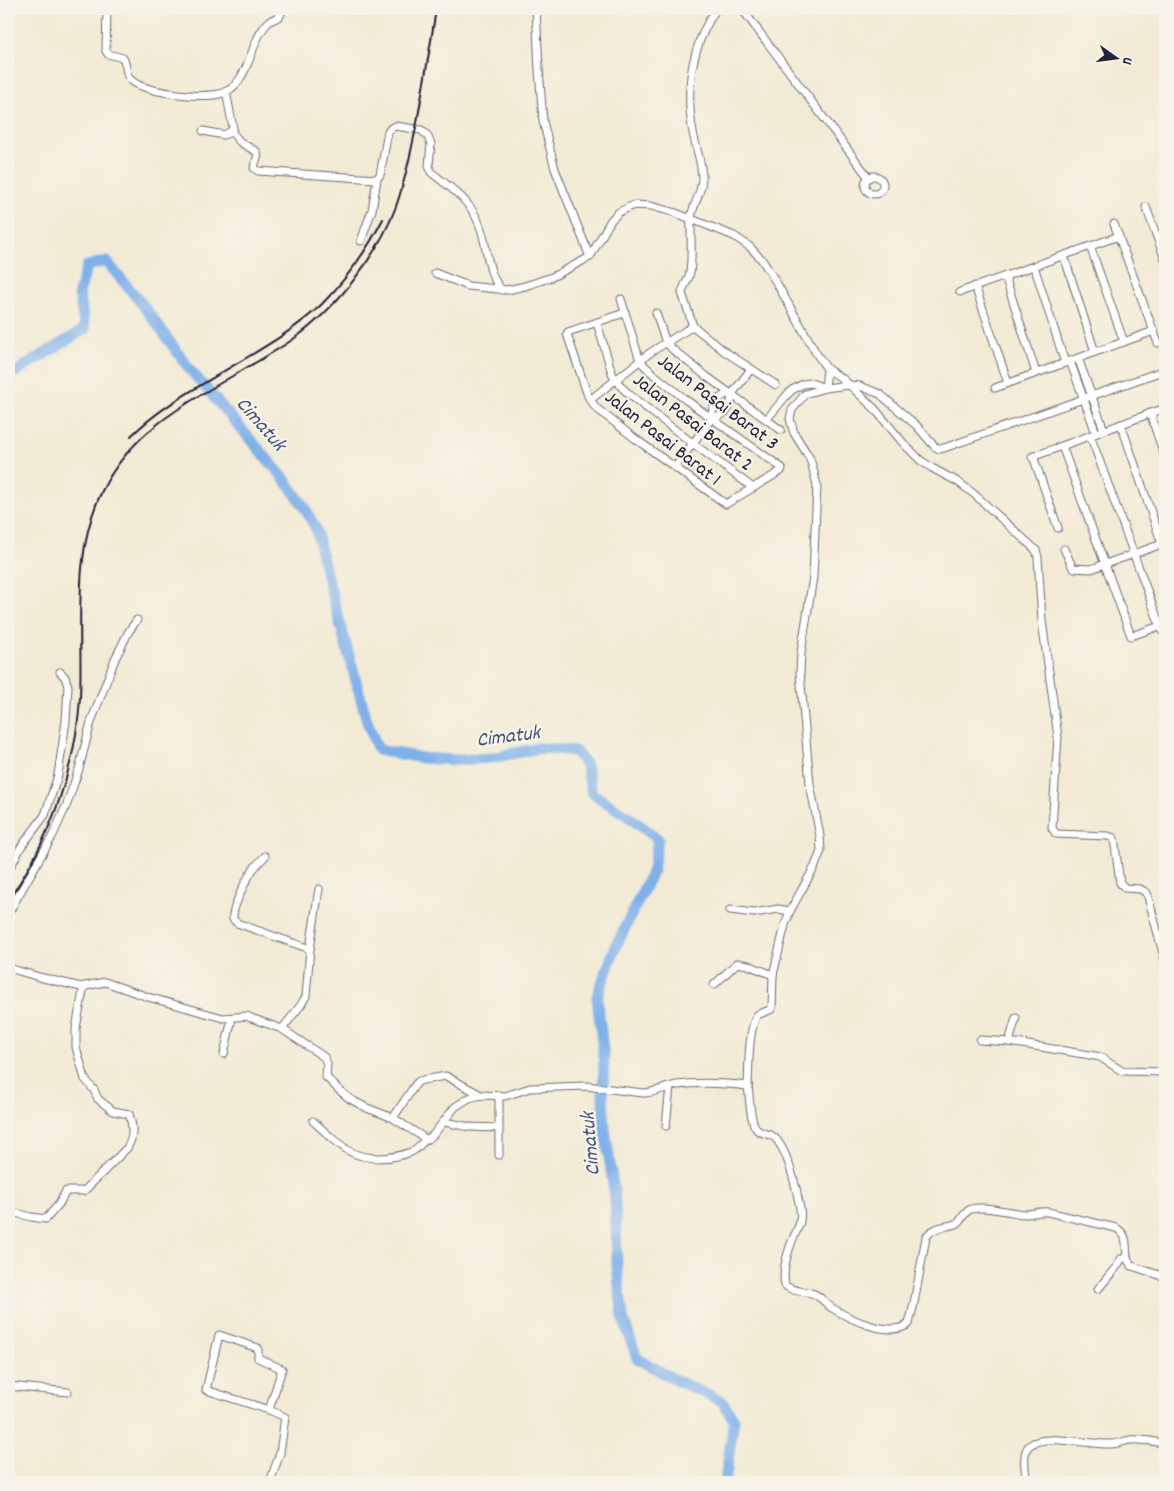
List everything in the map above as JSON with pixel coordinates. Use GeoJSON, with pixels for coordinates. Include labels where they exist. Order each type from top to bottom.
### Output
{"type":"FeatureCollection","features":[{"type":"Feature","properties":{"kind":"street"},"geometry":{"type":"LineString","coordinates":[[107,9],[106,51],[108,54],[123,58],[128,77],[140,86],[179,95],[220,94],[235,85],[243,74],[265,26],[271,20],[280,16],[282,9]]}},
{"type":"Feature","properties":{"kind":"street"},"geometry":{"type":"LineString","coordinates":[[536,9],[543,121],[555,169],[590,257]]}},
{"type":"Feature","properties":{"kind":"street"},"geometry":{"type":"LineString","coordinates":[[716,9],[707,24],[692,65],[689,87],[690,114],[701,166],[702,181],[690,218],[690,274],[682,293],[693,326],[724,351],[776,385]]}},
{"type":"Feature","properties":{"kind":"street"},"geometry":{"type":"LineString","coordinates":[[742,9],[869,178]]}},
{"type":"Feature","properties":{"kind":"street"},"geometry":{"type":"LineString","coordinates":[[226,92],[233,128],[231,132]]}},
{"type":"Feature","properties":{"kind":"street"},"geometry":{"type":"LineString","coordinates":[[361,241],[372,210],[377,179],[380,175],[387,136],[391,128],[396,126],[421,130],[427,135],[431,144],[429,165],[431,172],[466,200],[474,212],[482,232],[492,274],[495,282],[502,290]]}},
{"type":"Feature","properties":{"kind":"street"},"geometry":{"type":"LineString","coordinates":[[203,131],[223,135],[231,132]]}},
{"type":"Feature","properties":{"kind":"street"},"geometry":{"type":"LineString","coordinates":[[231,132],[240,142],[258,152],[254,164],[254,168],[258,171],[377,179]]}},
{"type":"Feature","properties":{"kind":"street"},"geometry":{"type":"LineString","coordinates":[[435,274],[468,286],[502,290],[525,286],[552,277],[590,257],[611,220],[619,212],[638,204],[690,218],[742,241],[757,254],[776,282],[827,369],[849,385],[880,415],[914,454],[932,468],[958,482],[974,494],[1036,550],[1042,621],[1058,736],[1052,828],[1056,834],[1108,836],[1114,838],[1120,883],[1125,888],[1140,889],[1147,892],[1165,960]]}},
{"type":"Feature","properties":{"kind":"street"},"geometry":{"type":"LineString","coordinates":[[1146,207],[1165,259]]}},
{"type":"Feature","properties":{"kind":"street"},"geometry":{"type":"LineString","coordinates":[[1114,224],[1158,343]]}},
{"type":"Feature","properties":{"kind":"street"},"geometry":{"type":"LineString","coordinates":[[960,292],[1119,236]]}},
{"type":"Feature","properties":{"kind":"street"},"geometry":{"type":"LineString","coordinates":[[1090,246],[1124,342]]}},
{"type":"Feature","properties":{"kind":"street"},"geometry":{"type":"LineString","coordinates":[[1064,256],[1095,352]]}},
{"type":"Feature","properties":{"kind":"street"},"geometry":{"type":"LineString","coordinates":[[1034,266],[1068,362],[1084,399],[1093,434],[1161,628],[1131,636],[1062,446]]}},
{"type":"Feature","properties":{"kind":"street"},"geometry":{"type":"LineString","coordinates":[[1005,276],[1036,373]]}},
{"type":"Feature","properties":{"kind":"street"},"geometry":{"type":"LineString","coordinates":[[975,286],[1008,383]]}},
{"type":"Feature","properties":{"kind":"street","name":"Jalan Pasai Barat 3"},"geometry":{"type":"LineString","coordinates":[[620,299],[640,361],[652,373],[782,469],[753,488]]}},
{"type":"Feature","properties":{"kind":"street"},"geometry":{"type":"LineString","coordinates":[[656,312],[665,340],[672,349],[781,430]]}},
{"type":"Feature","properties":{"kind":"street"},"geometry":{"type":"LineString","coordinates":[[597,323],[624,313]]}},
{"type":"Feature","properties":{"kind":"street","name":"Jalan Pasai Barat 1"},"geometry":{"type":"LineString","coordinates":[[597,323],[568,332],[567,334],[590,400],[596,408],[726,504],[753,488]]}},
{"type":"Feature","properties":{"kind":"street","name":"Jalan Pasai Barat 2"},"geometry":{"type":"LineString","coordinates":[[597,323],[612,373],[624,389],[753,488]]}},
{"type":"Feature","properties":{"kind":"street"},"geometry":{"type":"LineString","coordinates":[[590,400],[640,361],[693,326]]}},
{"type":"Feature","properties":{"kind":"street"},"geometry":{"type":"LineString","coordinates":[[995,388],[1154,332]]}},
{"type":"Feature","properties":{"kind":"street"},"geometry":{"type":"LineString","coordinates":[[1078,358],[1104,430]]}},
{"type":"Feature","properties":{"kind":"street"},"geometry":{"type":"LineString","coordinates":[[712,418],[722,416],[726,412],[732,394],[751,369]]}},
{"type":"Feature","properties":{"kind":"street"},"geometry":{"type":"LineString","coordinates":[[825,388],[827,369]]}},
{"type":"Feature","properties":{"kind":"street"},"geometry":{"type":"LineString","coordinates":[[1165,370],[939,449],[934,446],[917,426],[880,394],[870,389],[849,385],[825,388],[805,394],[794,406],[790,417],[794,433],[809,457],[816,485],[812,577],[800,673],[810,784],[821,852],[816,866],[790,911],[785,925],[773,975],[772,1009],[757,1016],[754,1022],[748,1086],[754,1126],[759,1132],[773,1136],[781,1147],[790,1169],[800,1209],[800,1225],[792,1243],[783,1273],[785,1285],[793,1290],[802,1290],[815,1294],[830,1307],[848,1317],[890,1329],[903,1328],[908,1324],[914,1303],[926,1237],[936,1228],[958,1224],[968,1210],[973,1209],[1027,1214],[1042,1211],[1116,1228],[1124,1234],[1128,1262],[1132,1266],[1165,1277]]}},
{"type":"Feature","properties":{"kind":"street"},"geometry":{"type":"LineString","coordinates":[[767,419],[786,396],[797,387],[811,384],[825,388]]}},
{"type":"Feature","properties":{"kind":"street"},"geometry":{"type":"LineString","coordinates":[[675,467],[712,418],[712,410],[718,400],[726,394],[732,394]]}},
{"type":"Feature","properties":{"kind":"street"},"geometry":{"type":"LineString","coordinates":[[1058,528],[1032,456],[1165,408]]}},
{"type":"Feature","properties":{"kind":"street"},"geometry":{"type":"LineString","coordinates":[[1150,413],[1165,457]]}},
{"type":"Feature","properties":{"kind":"street"},"geometry":{"type":"LineString","coordinates":[[1121,424],[1164,544],[1165,553]]}},
{"type":"Feature","properties":{"kind":"street"},"geometry":{"type":"LineString","coordinates":[[1064,548],[1073,568],[1091,569],[1164,544]]}},
{"type":"Feature","properties":{"kind":"street"},"geometry":{"type":"LineString","coordinates":[[9,912],[53,835],[67,804],[91,722],[115,658],[129,630],[137,620]]}},
{"type":"Feature","properties":{"kind":"street"},"geometry":{"type":"LineString","coordinates":[[9,869],[21,847],[45,815],[58,775],[66,721],[68,686],[65,677],[60,672]]}},
{"type":"Feature","properties":{"kind":"street"},"geometry":{"type":"LineString","coordinates":[[265,856],[250,874],[232,914],[233,919],[237,923],[310,949]]}},
{"type":"Feature","properties":{"kind":"street"},"geometry":{"type":"LineString","coordinates":[[282,1029],[304,1000],[319,889]]}},
{"type":"Feature","properties":{"kind":"street"},"geometry":{"type":"LineString","coordinates":[[730,910],[754,913],[778,909],[790,911]]}},
{"type":"Feature","properties":{"kind":"street"},"geometry":{"type":"LineString","coordinates":[[714,986],[737,962],[773,975]]}},
{"type":"Feature","properties":{"kind":"street"},"geometry":{"type":"LineString","coordinates":[[9,968],[39,977],[84,986],[105,982],[178,1006],[223,1018],[247,1016],[282,1029],[324,1057],[327,1064],[326,1077],[345,1095],[367,1108],[393,1118],[426,1139]]}},
{"type":"Feature","properties":{"kind":"street"},"geometry":{"type":"LineString","coordinates":[[9,1211],[46,1219],[59,1204],[66,1191],[84,1191],[132,1140],[133,1134],[129,1114],[113,1111],[98,1099],[94,1090],[85,1079],[76,1046],[76,1028],[84,986]]}},
{"type":"Feature","properties":{"kind":"street"},"geometry":{"type":"LineString","coordinates":[[224,1054],[232,1018]]}},
{"type":"Feature","properties":{"kind":"street"},"geometry":{"type":"LineString","coordinates":[[1009,1042],[1016,1018]]}},
{"type":"Feature","properties":{"kind":"street"},"geometry":{"type":"LineString","coordinates":[[980,1040],[1009,1042],[1100,1057],[1122,1071],[1165,1072]]}},
{"type":"Feature","properties":{"kind":"street"},"geometry":{"type":"LineString","coordinates":[[393,1118],[419,1081],[446,1076],[481,1095]]}},
{"type":"Feature","properties":{"kind":"street"},"geometry":{"type":"LineString","coordinates":[[313,1121],[349,1151],[364,1156],[385,1157],[401,1155],[414,1150],[426,1139],[434,1135],[457,1105],[469,1098],[481,1095],[506,1095],[530,1088],[586,1086],[651,1093],[685,1084],[714,1083],[748,1086]]}},
{"type":"Feature","properties":{"kind":"street"},"geometry":{"type":"LineString","coordinates":[[666,1126],[670,1087]]}},
{"type":"Feature","properties":{"kind":"street"},"geometry":{"type":"LineString","coordinates":[[499,1095],[499,1155]]}},
{"type":"Feature","properties":{"kind":"street"},"geometry":{"type":"LineString","coordinates":[[444,1122],[470,1127],[499,1128]]}},
{"type":"Feature","properties":{"kind":"street"},"geometry":{"type":"LineString","coordinates":[[1098,1289],[1118,1266],[1121,1259],[1127,1258]]}},
{"type":"Feature","properties":{"kind":"street"},"geometry":{"type":"LineString","coordinates":[[269,1410],[282,1369],[258,1358],[258,1348],[219,1335],[206,1390],[285,1416],[280,1453],[270,1482]]}},
{"type":"Feature","properties":{"kind":"street"},"geometry":{"type":"LineString","coordinates":[[9,1386],[68,1392]]}},
{"type":"Feature","properties":{"kind":"street"},"geometry":{"type":"LineString","coordinates":[[1026,1482],[1025,1453],[1027,1448],[1035,1442],[1044,1440],[1112,1444],[1130,1440],[1165,1443]]}},
{"type":"Feature","properties":{"kind":"waterway","name":"Cimatuk"},"geometry":{"type":"LineString","coordinates":[[9,376],[85,329],[79,293],[87,266],[106,261],[143,305],[191,371],[283,477],[304,506],[316,529],[324,565],[367,721],[378,750],[422,758],[457,760],[491,758],[540,748],[575,751],[586,765],[592,793],[658,839],[653,870],[616,946],[597,997],[604,1059],[603,1101],[605,1129],[615,1198],[617,1268],[623,1318],[637,1358],[675,1380],[722,1401],[734,1420],[725,1482]]}},
{"type":"Feature","properties":{"kind":"railway"},"geometry":{"type":"LineString","coordinates":[[9,899],[23,877],[48,829],[58,803],[73,751],[80,698],[80,593],[82,566],[92,515],[102,491],[127,453],[142,437],[176,410],[278,349],[308,328],[338,298],[366,264],[387,227],[399,199],[416,128],[436,9]]}},
{"type":"Feature","properties":{"kind":"railway"},"geometry":{"type":"LineString","coordinates":[[131,436],[174,402],[273,342],[310,315],[347,275],[363,253],[383,219]]}}]}
